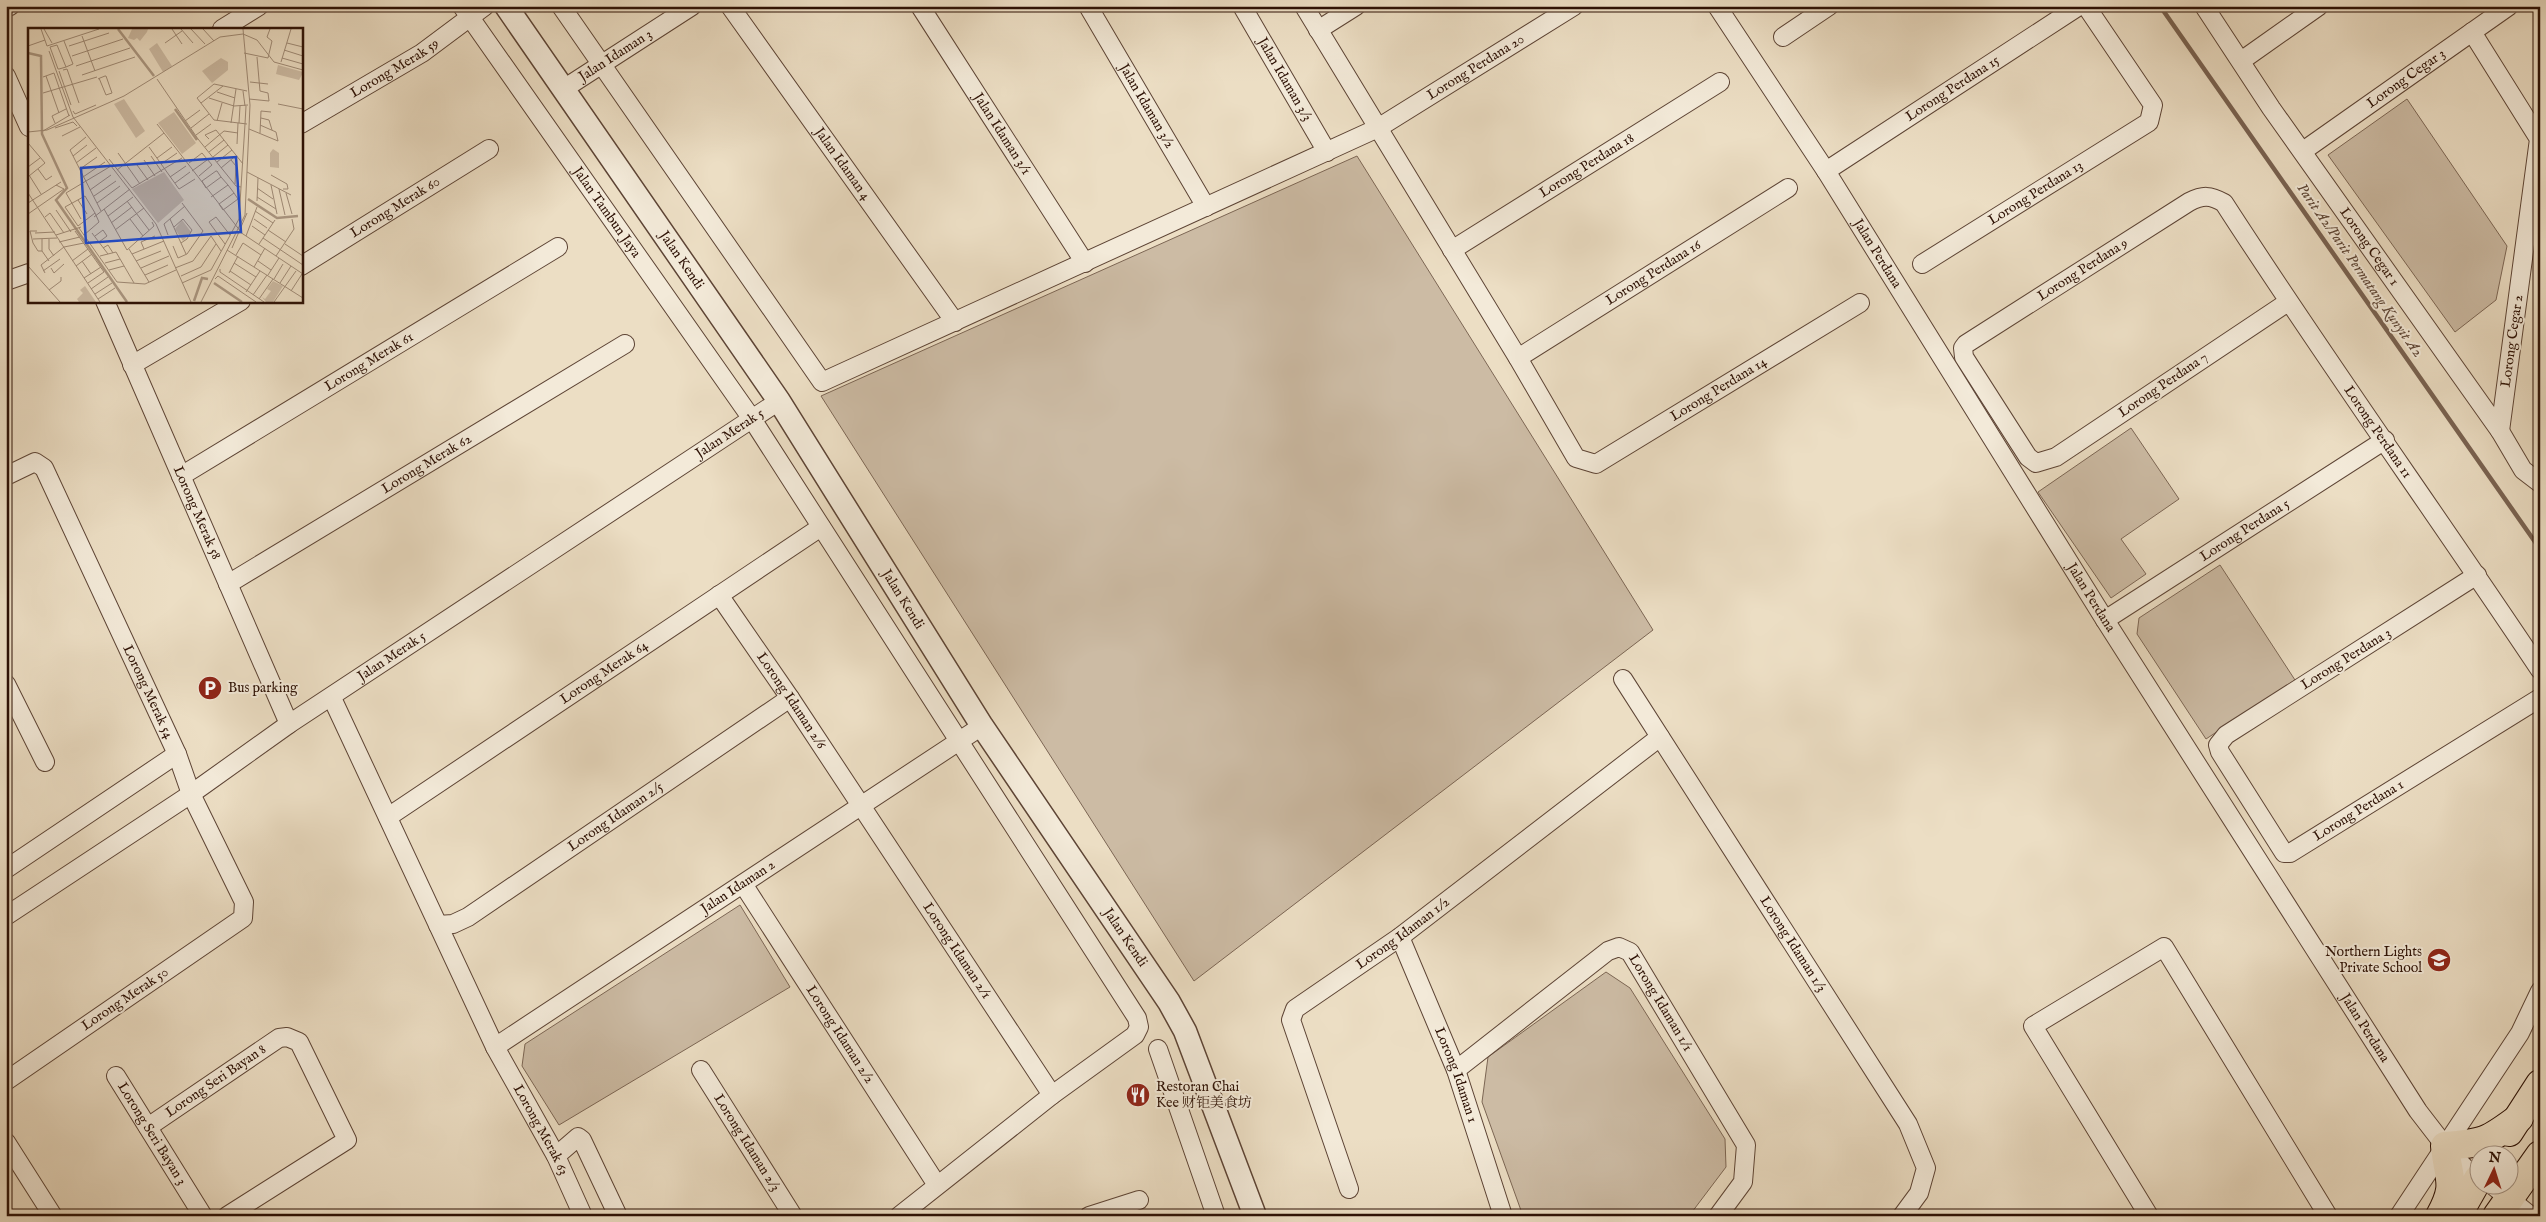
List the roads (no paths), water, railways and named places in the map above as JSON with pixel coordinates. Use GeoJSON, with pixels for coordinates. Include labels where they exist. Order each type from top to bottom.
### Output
{"type":"FeatureCollection","features":[{"type":"Feature","properties":{"kind":"highway"},"geometry":{"type":"LineString","coordinates":[[2502,1144],[2540,1084]]}},
{"type":"Feature","properties":{"kind":"highway"},"geometry":{"type":"LineString","coordinates":[[2440,1216],[2449,1199],[2453,1180],[2447,1166],[2445,1146],[2478,1144],[2492,1138],[2519,1118]]}},
{"type":"Feature","properties":{"kind":"highway"},"geometry":{"type":"LineString","coordinates":[[2503,1204],[2540,1154]]}},
{"type":"Feature","properties":{"kind":"highway"},"geometry":{"type":"LineString","coordinates":[[2457,1216],[2471,1194]]}},
{"type":"Feature","properties":{"kind":"street"},"geometry":{"type":"LineString","coordinates":[[6,8],[10,6]]}},
{"type":"Feature","properties":{"kind":"street"},"geometry":{"type":"LineString","coordinates":[[224,28],[259,6]]}},
{"type":"Feature","properties":{"kind":"street","name":"Lorong Merak 59"},"geometry":{"type":"LineString","coordinates":[[302,123],[422,53],[466,12],[485,6]]}},
{"type":"Feature","properties":{"kind":"street","name":"Jalan Kendi"},"geometry":{"type":"LineString","coordinates":[[506,6],[565,88],[780,401],[982,726],[1169,1002],[1185,1031],[1255,1216]]}},
{"type":"Feature","properties":{"kind":"street"},"geometry":{"type":"LineString","coordinates":[[561,6],[601,65]]}},
{"type":"Feature","properties":{"kind":"street","name":"Jalan Idaman 3"},"geometry":{"type":"LineString","coordinates":[[565,88],[692,6]]}},
{"type":"Feature","properties":{"kind":"street","name":"Jalan Idaman 4"},"geometry":{"type":"LineString","coordinates":[[730,6],[955,322]]}},
{"type":"Feature","properties":{"kind":"street","name":"Jalan Idaman 3/1"},"geometry":{"type":"LineString","coordinates":[[920,6],[1085,262]]}},
{"type":"Feature","properties":{"kind":"street","name":"Jalan Idaman 3/2"},"geometry":{"type":"LineString","coordinates":[[1088,6],[1206,207]]}},
{"type":"Feature","properties":{"kind":"street","name":"Jalan Idaman 3/3"},"geometry":{"type":"LineString","coordinates":[[1242,6],[1327,152]]}},
{"type":"Feature","properties":{"kind":"street"},"geometry":{"type":"LineString","coordinates":[[1304,6],[1518,358]]}},
{"type":"Feature","properties":{"kind":"street"},"geometry":{"type":"LineString","coordinates":[[1318,30],[1356,6]]}},
{"type":"Feature","properties":{"kind":"street","name":"Lorong Perdana 20"},"geometry":{"type":"LineString","coordinates":[[601,65],[822,382],[1378,128],[1574,6]]}},
{"type":"Feature","properties":{"kind":"street","name":"Jalan Perdana"},"geometry":{"type":"LineString","coordinates":[[1717,6],[1826,171],[2104,620],[2418,1111],[2445,1146],[2468,1170]]}},
{"type":"Feature","properties":{"kind":"street"},"geometry":{"type":"LineString","coordinates":[[1783,36],[1829,6]]}},
{"type":"Feature","properties":{"kind":"street","name":"Lorong Perdana 15"},"geometry":{"type":"LineString","coordinates":[[1826,171],[2079,6]]}},
{"type":"Feature","properties":{"kind":"street","name":"Lorong Perdana 13"},"geometry":{"type":"LineString","coordinates":[[1922,264],[2149,122],[2153,105],[2086,6]]}},
{"type":"Feature","properties":{"kind":"street","name":"Lorong Cegar 1"},"geometry":{"type":"LineString","coordinates":[[2204,6],[2303,151],[2500,430],[2523,470],[2540,483]]}},
{"type":"Feature","properties":{"kind":"street"},"geometry":{"type":"LineString","coordinates":[[2241,61],[2319,6]]}},
{"type":"Feature","properties":{"kind":"street","name":"Lorong Cegar 3"},"geometry":{"type":"LineString","coordinates":[[2303,151],[2509,6]]}},
{"type":"Feature","properties":{"kind":"street","name":"Jalan Tambun Jaya"},"geometry":{"type":"LineString","coordinates":[[466,12],[752,419]]}},
{"type":"Feature","properties":{"kind":"street","name":"Lorong Cegar 2"},"geometry":{"type":"LineString","coordinates":[[2472,32],[2539,139],[2500,430]]}},
{"type":"Feature","properties":{"kind":"street"},"geometry":{"type":"LineString","coordinates":[[6,76],[28,125]]}},
{"type":"Feature","properties":{"kind":"street","name":"Lorong Perdana 18"},"geometry":{"type":"LineString","coordinates":[[1452,250],[1720,82]]}},
{"type":"Feature","properties":{"kind":"street","name":"Lorong Merak 60"},"geometry":{"type":"LineString","coordinates":[[302,265],[489,149]]}},
{"type":"Feature","properties":{"kind":"street","name":"Lorong Perdana 16"},"geometry":{"type":"LineString","coordinates":[[1518,358],[1788,188]]}},
{"type":"Feature","properties":{"kind":"street","name":"Lorong Perdana 9"},"geometry":{"type":"LineString","coordinates":[[2036,463],[2028,456],[1964,356],[1963,348],[1966,344],[2189,202],[2201,196],[2213,197]]}},
{"type":"Feature","properties":{"kind":"street","name":"Lorong Perdana 11"},"geometry":{"type":"LineString","coordinates":[[2213,197],[2224,204],[2288,302],[2385,440],[2540,670]]}},
{"type":"Feature","properties":{"kind":"street","name":"Lorong Merak 61"},"geometry":{"type":"LineString","coordinates":[[181,476],[558,247]]}},
{"type":"Feature","properties":{"kind":"street"},"geometry":{"type":"LineString","coordinates":[[6,281],[28,273]]}},
{"type":"Feature","properties":{"kind":"street","name":"Lorong Merak 58"},"geometry":{"type":"LineString","coordinates":[[105,302],[289,724]]}},
{"type":"Feature","properties":{"kind":"street"},"geometry":{"type":"LineString","coordinates":[[132,365],[239,302]]}},
{"type":"Feature","properties":{"kind":"street","name":"Lorong Perdana 7"},"geometry":{"type":"LineString","coordinates":[[2036,463],[2056,457],[2288,302]]}},
{"type":"Feature","properties":{"kind":"street","name":"Lorong Perdana 14"},"geometry":{"type":"LineString","coordinates":[[1518,358],[1576,458],[1596,464],[1860,303]]}},
{"type":"Feature","properties":{"kind":"street","name":"Lorong Merak 62"},"geometry":{"type":"LineString","coordinates":[[228,584],[624,344]]}},
{"type":"Feature","properties":{"kind":"street","name":"Jalan Merak 5"},"geometry":{"type":"LineString","coordinates":[[6,916],[191,794],[289,724],[332,698],[780,401]]}},
{"type":"Feature","properties":{"kind":"street"},"geometry":{"type":"LineString","coordinates":[[752,419],[1137,1018],[1138,1027],[1135,1035],[1052,1095],[899,1216]]}},
{"type":"Feature","properties":{"kind":"street","name":"Lorong Perdana 5"},"geometry":{"type":"LineString","coordinates":[[2104,620],[2385,440]]}},
{"type":"Feature","properties":{"kind":"street","name":"Lorong Merak 54"},"geometry":{"type":"LineString","coordinates":[[6,476],[35,462],[44,468],[177,754],[191,794],[244,902],[243,918]]}},
{"type":"Feature","properties":{"kind":"street","name":"Lorong Merak 64"},"geometry":{"type":"LineString","coordinates":[[388,817],[821,527]]}},
{"type":"Feature","properties":{"kind":"street","name":"Lorong Perdana 3"},"geometry":{"type":"LineString","coordinates":[[2218,745],[2226,736],[2477,576]]}},
{"type":"Feature","properties":{"kind":"street","name":"Lorong Idaman 2/6"},"geometry":{"type":"LineString","coordinates":[[719,595],[790,698],[860,806]]}},
{"type":"Feature","properties":{"kind":"street","name":"Lorong Idaman 1/3"},"geometry":{"type":"LineString","coordinates":[[1623,679],[1908,1124],[1926,1168],[1919,1193],[1902,1216]]}},
{"type":"Feature","properties":{"kind":"street"},"geometry":{"type":"LineString","coordinates":[[6,684],[45,762]]}},
{"type":"Feature","properties":{"kind":"street","name":"Lorong Merak 63"},"geometry":{"type":"LineString","coordinates":[[332,698],[495,1047],[556,1156],[583,1216]]}},
{"type":"Feature","properties":{"kind":"street","name":"Lorong Idaman 2/5"},"geometry":{"type":"LineString","coordinates":[[438,925],[453,924],[468,917],[790,698]]}},
{"type":"Feature","properties":{"kind":"street","name":"Lorong Perdana 1"},"geometry":{"type":"LineString","coordinates":[[2218,745],[2220,752],[2284,853],[2290,853],[2540,698]]}},
{"type":"Feature","properties":{"kind":"street","name":"Jalan Idaman 2"},"geometry":{"type":"LineString","coordinates":[[495,1047],[982,726]]}},
{"type":"Feature","properties":{"kind":"street","name":"Lorong Idaman 1/2"},"geometry":{"type":"LineString","coordinates":[[1349,1189],[1291,1020],[1296,1009],[1400,937],[1660,737]]}},
{"type":"Feature","properties":{"kind":"street"},"geometry":{"type":"LineString","coordinates":[[6,869],[177,754]]}},
{"type":"Feature","properties":{"kind":"street","name":"Lorong Idaman 2/1"},"geometry":{"type":"LineString","coordinates":[[860,806],[1052,1095]]}},
{"type":"Feature","properties":{"kind":"street","name":"Lorong Idaman 2/2"},"geometry":{"type":"LineString","coordinates":[[743,884],[937,1185]]}},
{"type":"Feature","properties":{"kind":"street","name":"Lorong Merak 50"},"geometry":{"type":"LineString","coordinates":[[6,1081],[243,918]]}},
{"type":"Feature","properties":{"kind":"street","name":"Lorong Idaman 1"},"geometry":{"type":"LineString","coordinates":[[1400,937],[1456,1070],[1503,1216]]}},
{"type":"Feature","properties":{"kind":"street","name":"Lorong Idaman 1/1"},"geometry":{"type":"LineString","coordinates":[[1456,1070],[1608,951],[1619,947],[1630,952],[1746,1145],[1743,1182],[1718,1216]]}},
{"type":"Feature","properties":{"kind":"street"},"geometry":{"type":"LineString","coordinates":[[2149,1216],[2033,1026],[2164,947],[2328,1216]]}},
{"type":"Feature","properties":{"kind":"street"},"geometry":{"type":"LineString","coordinates":[[2399,1216],[2520,1033],[2540,991]]}},
{"type":"Feature","properties":{"kind":"street","name":"Lorong Seri Bayan 8"},"geometry":{"type":"LineString","coordinates":[[148,1127],[279,1038],[287,1038],[299,1042],[347,1140],[227,1216]]}},
{"type":"Feature","properties":{"kind":"street"},"geometry":{"type":"LineString","coordinates":[[1158,1049],[1216,1216]]}},
{"type":"Feature","properties":{"kind":"street","name":"Lorong Idaman 2/3"},"geometry":{"type":"LineString","coordinates":[[701,1070],[793,1216]]}},
{"type":"Feature","properties":{"kind":"street","name":"Lorong Seri Bayan 3"},"geometry":{"type":"LineString","coordinates":[[116,1076],[203,1216]]}},
{"type":"Feature","properties":{"kind":"street"},"geometry":{"type":"LineString","coordinates":[[556,1156],[578,1137],[582,1140],[618,1216]]}},
{"type":"Feature","properties":{"kind":"street"},"geometry":{"type":"LineString","coordinates":[[6,1142],[52,1216]]}},
{"type":"Feature","properties":{"kind":"street","name":"Jalan Perdana"},"geometry":{"type":"LineString","coordinates":[[2488,1194],[2503,1204],[2531,1216]]}},
{"type":"Feature","properties":{"kind":"street"},"geometry":{"type":"LineString","coordinates":[[1089,1216],[1139,1200]]}},
{"type":"Feature","properties":{"kind":"waterway","name":"Parit A2/Parit Permatang Kunyit A2"},"geometry":{"type":"LineString","coordinates":[[2160,6],[2540,549]]}},
{"type":"Feature","properties":{"kind":"place","name":"Bus parking"},"geometry":{"type":"Point","coordinates":[210,688]}},
{"type":"Feature","properties":{"kind":"place","name":"Northern Lights Private School"},"geometry":{"type":"Point","coordinates":[2439,960]}},
{"type":"Feature","properties":{"kind":"place","name":"Restoran Chai Kee 财钜美食坊"},"geometry":{"type":"Point","coordinates":[1138,1095]}}]}
